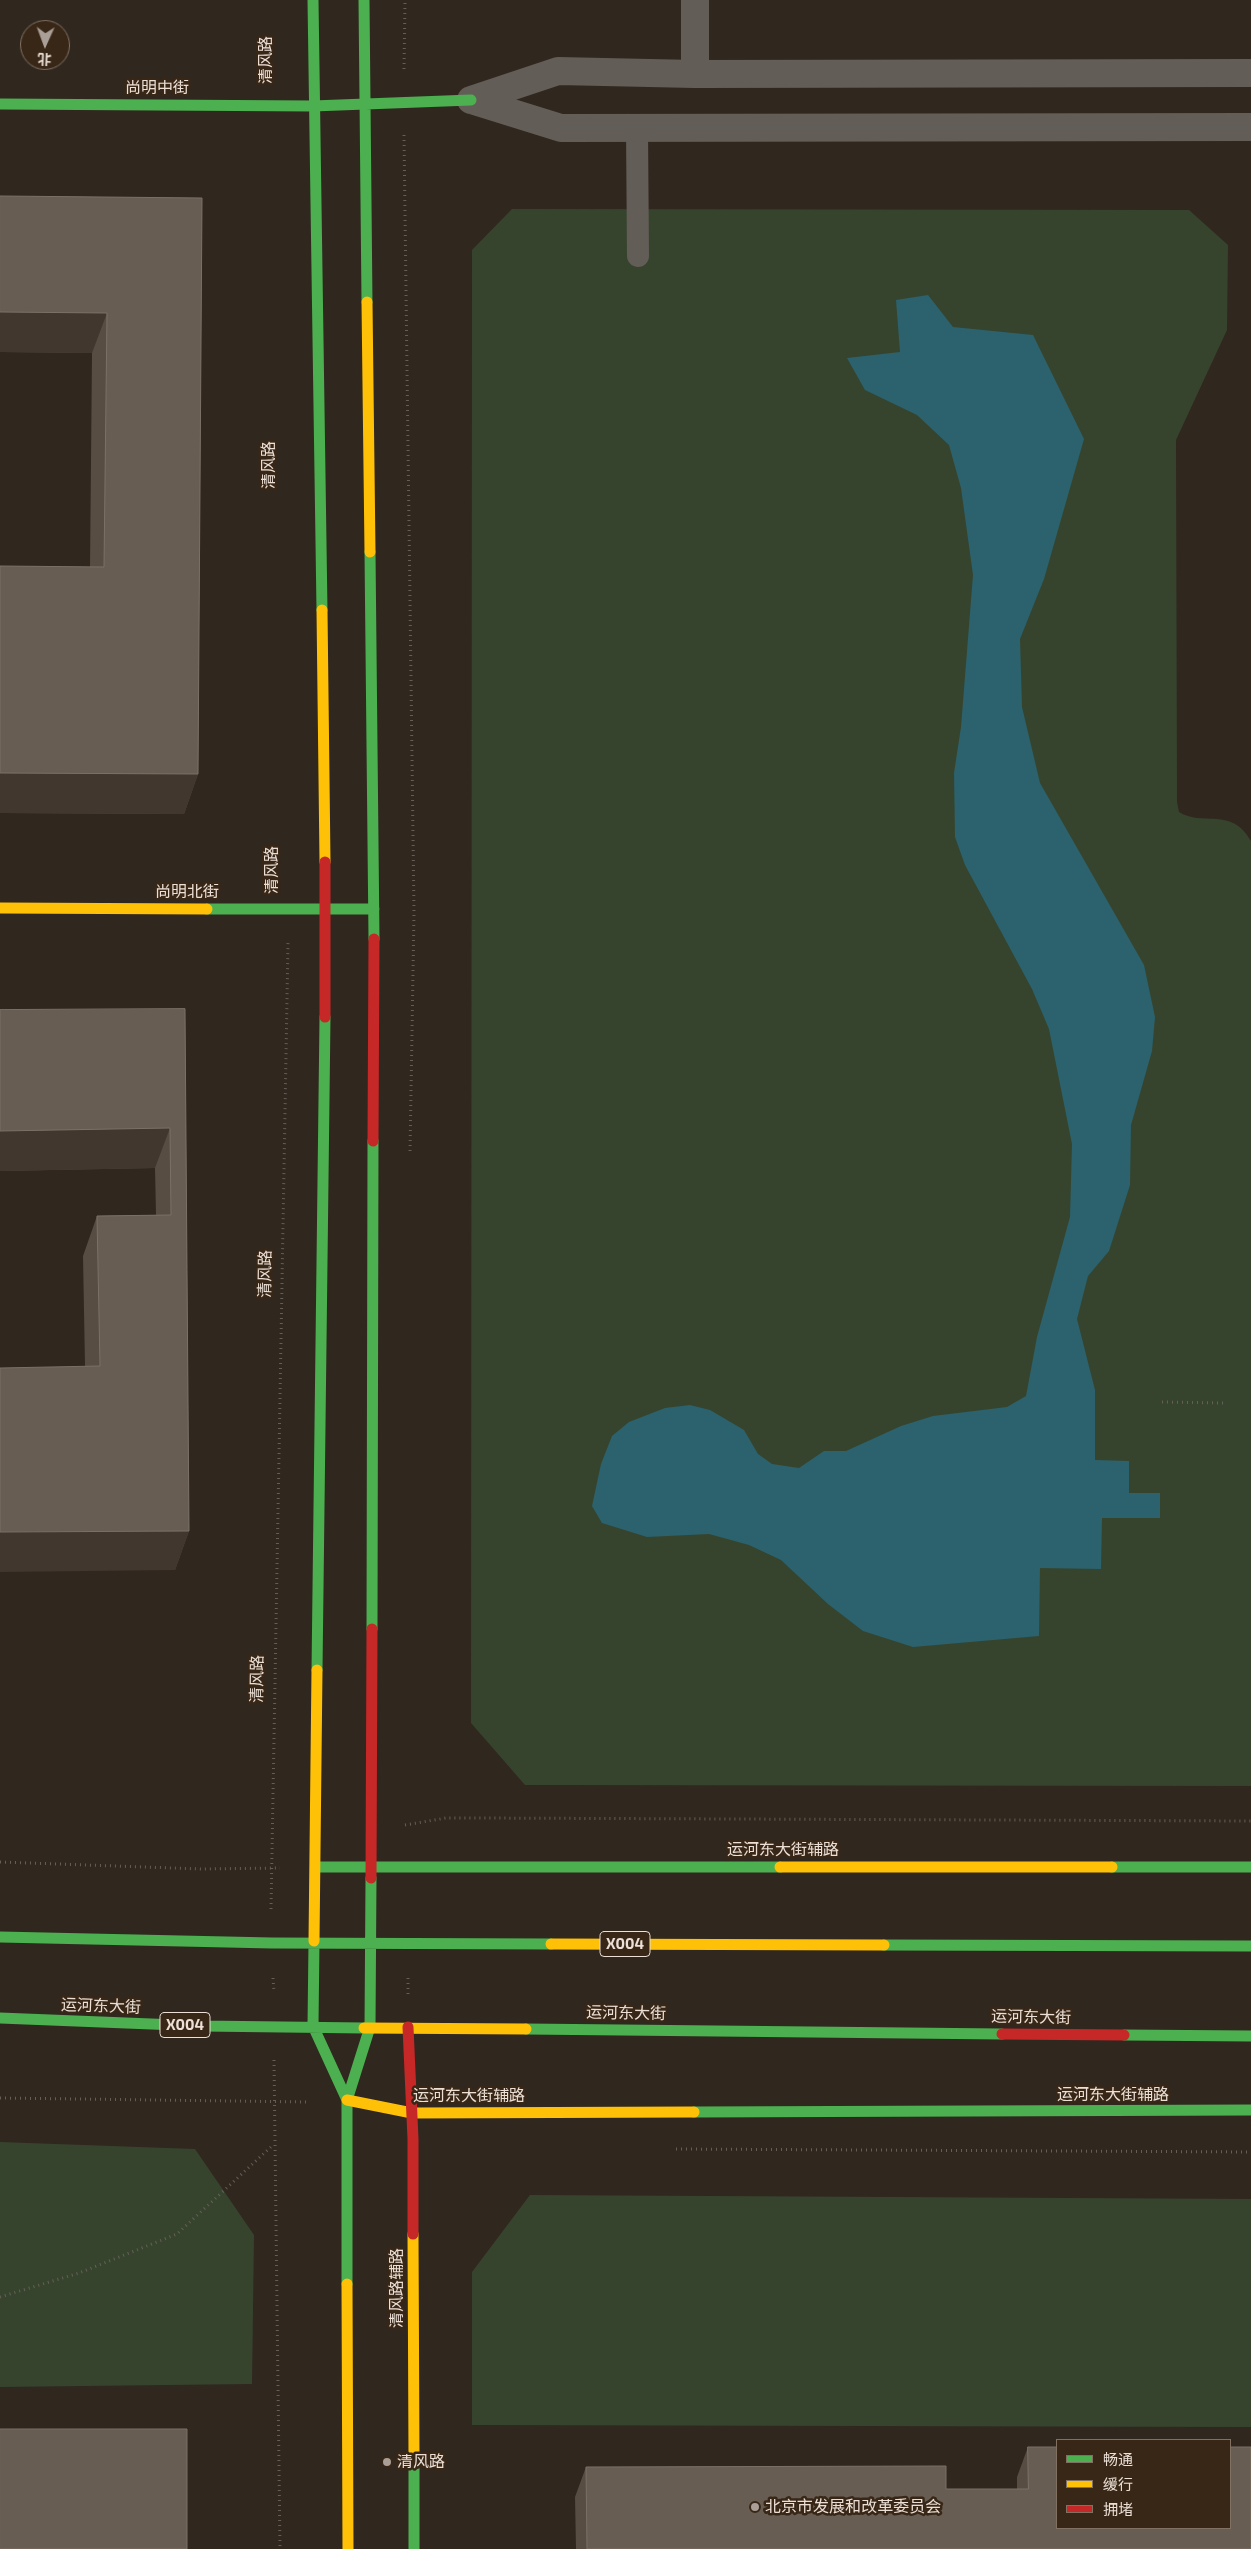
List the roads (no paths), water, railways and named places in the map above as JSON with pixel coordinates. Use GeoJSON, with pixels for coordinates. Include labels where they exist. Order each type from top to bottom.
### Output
{"type":"FeatureCollection","features":[{"type":"Feature","properties":{"kind":"street"},"geometry":{"type":"LineString","coordinates":[[313,0],[313,106],[326,909],[313,2026],[347,2100]]}},
{"type":"Feature","properties":{"kind":"street"},"geometry":{"type":"LineString","coordinates":[[348,2549],[347,2100],[370,2027],[374,909],[364,0]]}},
{"type":"Feature","properties":{"kind":"street"},"geometry":{"type":"LineString","coordinates":[[695,0],[695,74]]}},
{"type":"Feature","properties":{"kind":"street"},"geometry":{"type":"LineString","coordinates":[[471,100],[558,71],[695,74],[1251,73]]}},
{"type":"Feature","properties":{"kind":"street"},"geometry":{"type":"LineString","coordinates":[[471,100],[561,128],[1251,128]]}},
{"type":"Feature","properties":{"kind":"street","name":"尚明中街"},"geometry":{"type":"LineString","coordinates":[[0,104],[313,106],[471,100]]}},
{"type":"Feature","properties":{"kind":"street","name":"尚明北街"},"geometry":{"type":"LineString","coordinates":[[0,908],[374,909]]}},
{"type":"Feature","properties":{"kind":"street","name":"运河东大街辅路"},"geometry":{"type":"LineString","coordinates":[[316,1867],[1251,1867]]}},
{"type":"Feature","properties":{"kind":"street","name":"X004"},"geometry":{"type":"LineString","coordinates":[[0,1937],[272,1943],[1251,1946]]}},
{"type":"Feature","properties":{"kind":"street","name":"运河东大街"},"geometry":{"type":"LineString","coordinates":[[0,2018],[275,2026],[1251,2036]]}},
{"type":"Feature","properties":{"kind":"street","name":"清风路辅路"},"geometry":{"type":"LineString","coordinates":[[408,2027],[412,2114],[414,2549]]}},
{"type":"Feature","properties":{"kind":"street","name":"运河东大街辅路"},"geometry":{"type":"LineString","coordinates":[[347,2100],[412,2114],[1251,2110]]}},
{"type":"Feature","properties":{"kind":"lane"},"geometry":{"type":"LineString","coordinates":[[637,128],[638,256]]}},
{"type":"Feature","properties":{"kind":"water"},"geometry":{"type":"Polygon","coordinates":[[[928,295],[953,327],[1033,335],[1084,439],[1044,579],[1020,639],[1022,707],[1040,783],[1144,965],[1155,1017],[1152,1051],[1131,1125],[1130,1185],[1109,1251],[1088,1276],[1077,1319],[1095,1390],[1095,1460],[1129,1461],[1129,1493],[1160,1493],[1160,1518],[1102,1518],[1101,1569],[1040,1568],[1039,1636],[913,1647],[863,1631],[828,1604],[781,1560],[749,1545],[709,1534],[647,1537],[602,1523],[592,1506],[601,1464],[612,1436],[629,1422],[665,1408],[690,1405],[710,1410],[744,1430],[758,1454],[772,1464],[799,1468],[824,1451],[846,1451],[901,1426],[933,1416],[1007,1407],[1026,1396],[1037,1337],[1070,1217],[1072,1144],[1049,1029],[1032,989],[965,865],[955,837],[954,773],[961,727],[973,575],[961,488],[949,445],[917,415],[865,390],[847,358],[900,352],[896,300],[928,295]]]}},
{"type":"Feature","properties":{"kind":"place","name":"清风路"},"geometry":{"type":"Point","coordinates":[387,2462]}},
{"type":"Feature","properties":{"kind":"place","name":"北京市发展和改革委员会"},"geometry":{"type":"Point","coordinates":[755,2507]}}]}
